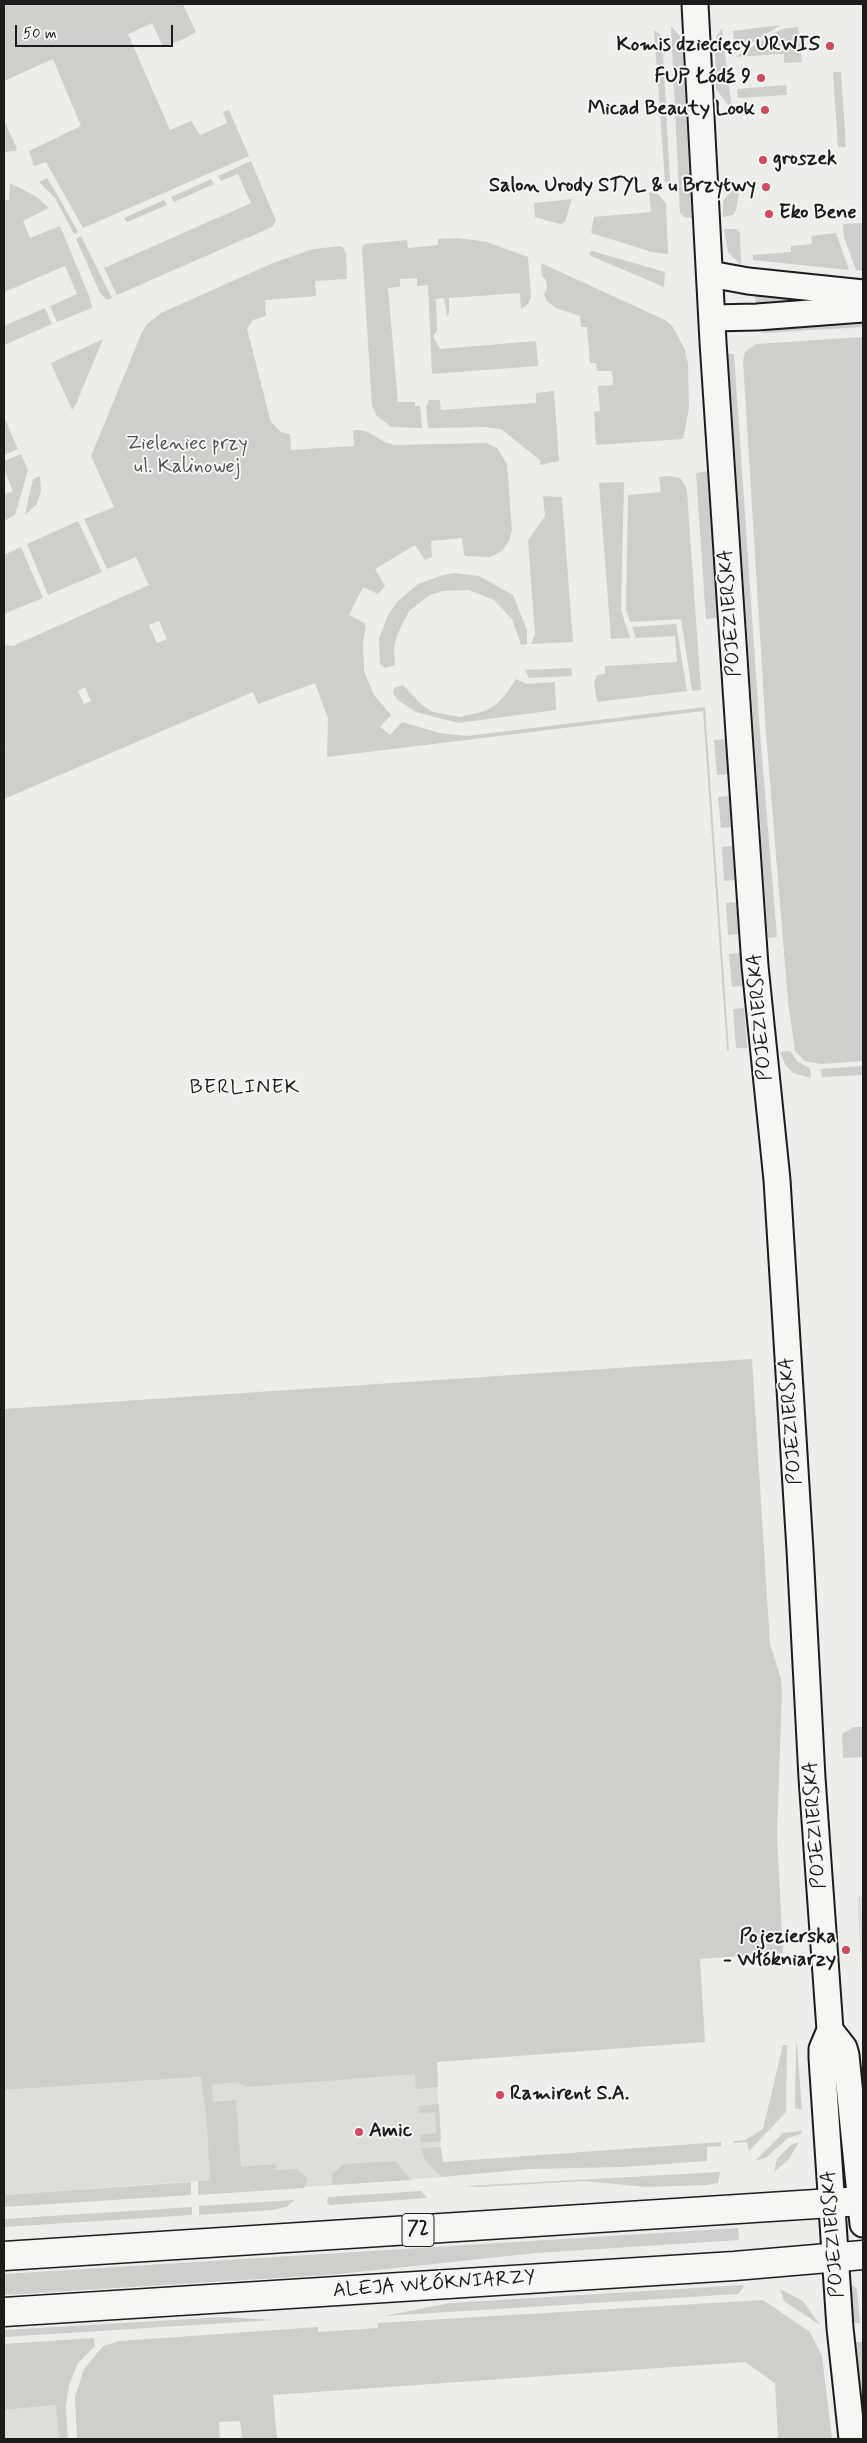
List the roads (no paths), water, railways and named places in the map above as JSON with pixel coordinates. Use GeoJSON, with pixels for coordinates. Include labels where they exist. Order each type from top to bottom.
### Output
{"type":"FeatureCollection","features":[{"type":"Feature","properties":{"kind":"main road","name":"72"},"geometry":{"type":"LineString","coordinates":[[4,2256],[832,2204],[862,2209]]}},
{"type":"Feature","properties":{"kind":"main road","name":"ALEJA WŁÓKNIARZY"},"geometry":{"type":"LineString","coordinates":[[4,2312],[734,2266],[863,2255]]}},
{"type":"Feature","properties":{"kind":"street","name":"POJEZIERSKA"},"geometry":{"type":"LineString","coordinates":[[695,4],[712,318],[755,966],[776,1180],[830,2030],[822,2049],[822,2058],[835,2258],[852,2439]]}},
{"type":"Feature","properties":{"kind":"street"},"geometry":{"type":"LineString","coordinates":[[710,274],[748,281],[863,293]]}},
{"type":"Feature","properties":{"kind":"street"},"geometry":{"type":"LineString","coordinates":[[712,318],[757,317],[863,309]]}},
{"type":"Feature","properties":{"kind":"street","name":"POJEZIERSKA"},"geometry":{"type":"LineString","coordinates":[[830,2030],[844,2048],[846,2055],[862,2209]]}},
{"type":"Feature","properties":{"kind":"place","name":"Komis dziecięcy URWIS"},"geometry":{"type":"Point","coordinates":[830,46]}},
{"type":"Feature","properties":{"kind":"place","name":"FUP Łódź 9"},"geometry":{"type":"Point","coordinates":[761,78]}},
{"type":"Feature","properties":{"kind":"place","name":"Micad Beauty Look"},"geometry":{"type":"Point","coordinates":[765,110]}},
{"type":"Feature","properties":{"kind":"place","name":"groszek"},"geometry":{"type":"Point","coordinates":[763,160]}},
{"type":"Feature","properties":{"kind":"place","name":"Salon Urody STYL & u Brzytwy"},"geometry":{"type":"Point","coordinates":[766,187]}},
{"type":"Feature","properties":{"kind":"place","name":"Eko Bene"},"geometry":{"type":"Point","coordinates":[769,214]}},
{"type":"Feature","properties":{"kind":"place","name":"Pojezierska - Włókniarzy"},"geometry":{"type":"Point","coordinates":[846,1950]}},
{"type":"Feature","properties":{"kind":"place","name":"Ramirent S.A."},"geometry":{"type":"Point","coordinates":[500,2095]}},
{"type":"Feature","properties":{"kind":"place","name":"Amic"},"geometry":{"type":"Point","coordinates":[359,2132]}},
{"type":"Feature","properties":{"kind":"district","name":"BERLINEK"},"geometry":{"type":"Point","coordinates":[245,1089]}},
{"type":"Feature","properties":{"kind":"park label","name":"Zieleniec przy ul. Kalinowej"},"geometry":{"type":"Point","coordinates":[187,456]}}]}
